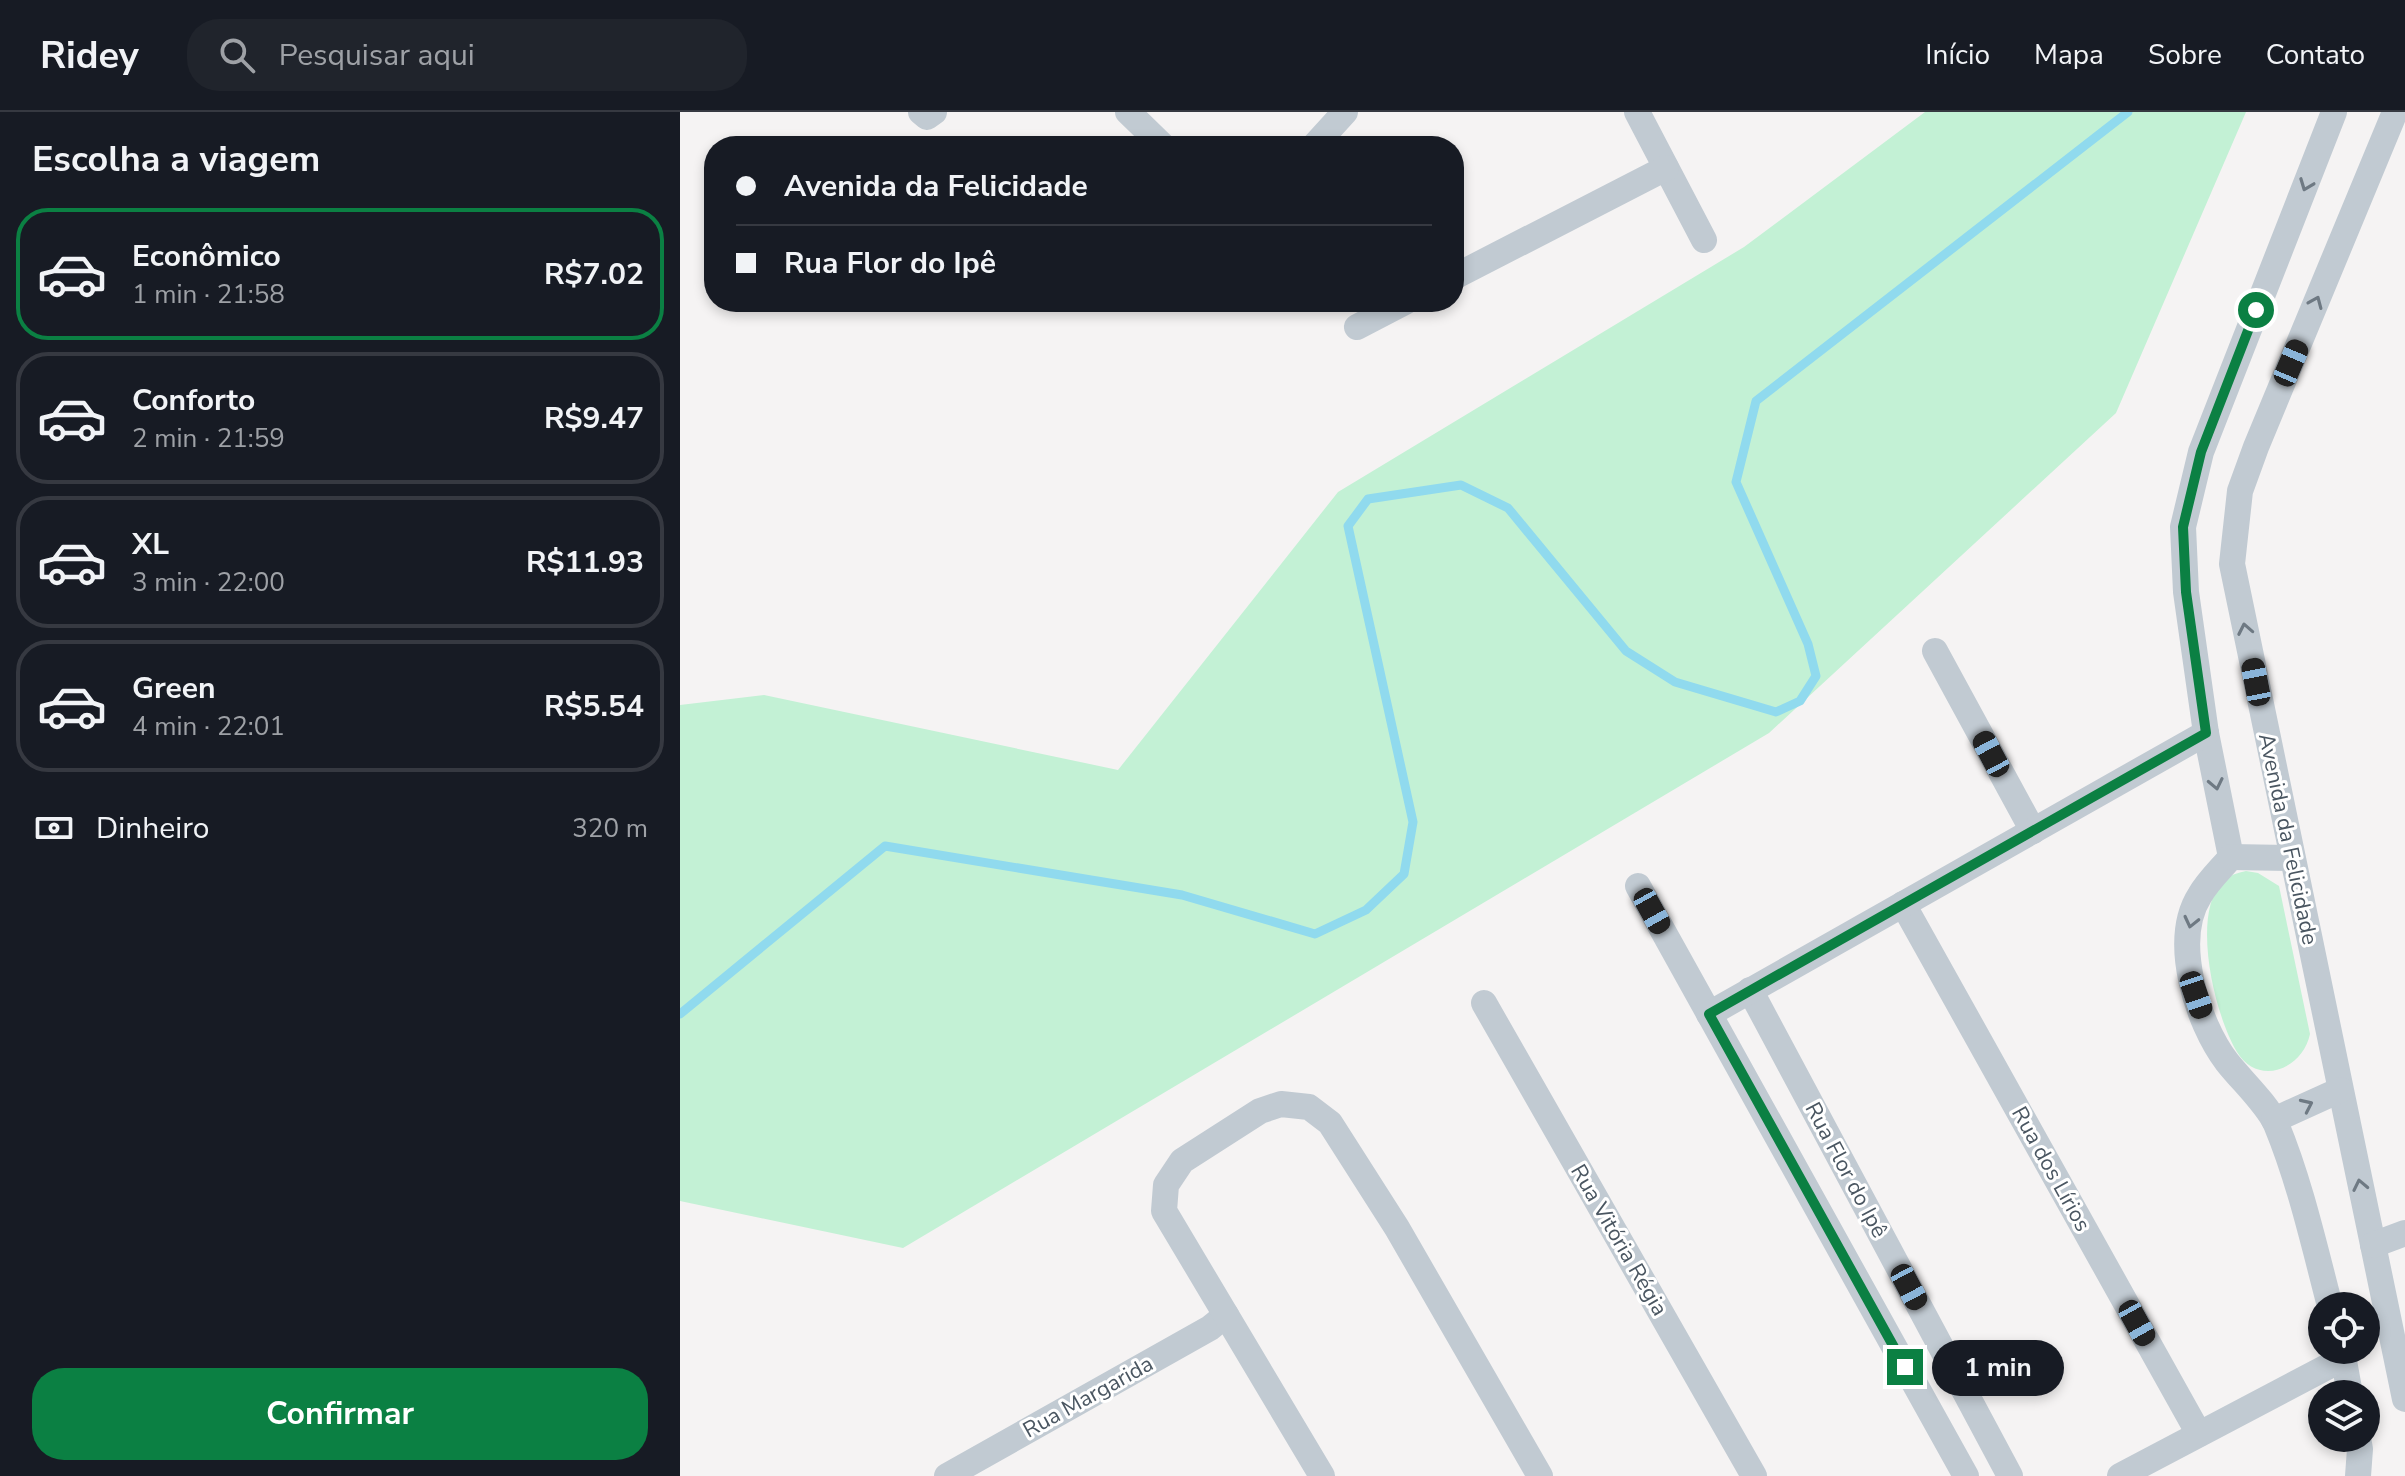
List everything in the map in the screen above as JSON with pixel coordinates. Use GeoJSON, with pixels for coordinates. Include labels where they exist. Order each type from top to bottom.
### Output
{"type":"FeatureCollection","features":[{"type":"Feature","properties":{"kind":"street"},"geometry":{"type":"LineString","coordinates":[[1128,112],[1153,136]]}},
{"type":"Feature","properties":{"kind":"street"},"geometry":{"type":"LineString","coordinates":[[1323,136],[1345,112]]}},
{"type":"Feature","properties":{"kind":"street"},"geometry":{"type":"LineString","coordinates":[[1637,112],[1704,240]]}},
{"type":"Feature","properties":{"kind":"street"},"geometry":{"type":"LineString","coordinates":[[2231,857],[2206,733],[2186,592],[2183,527],[2201,452],[2334,112]]}},
{"type":"Feature","properties":{"kind":"street","name":"Avenida da Felicidade"},"geometry":{"type":"LineString","coordinates":[[2395,112],[2240,491],[2232,564],[2405,1399]]}},
{"type":"Feature","properties":{"kind":"street"},"geometry":{"type":"LineString","coordinates":[[1464,272],[1666,168]]}},
{"type":"Feature","properties":{"kind":"street"},"geometry":{"type":"LineString","coordinates":[[1357,327],[1386,312]]}},
{"type":"Feature","properties":{"kind":"street"},"geometry":{"type":"LineString","coordinates":[[1935,651],[2033,831]]}},
{"type":"Feature","properties":{"kind":"street"},"geometry":{"type":"LineString","coordinates":[[1709,1014],[2206,733]]}},
{"type":"Feature","properties":{"kind":"street"},"geometry":{"type":"LineString","coordinates":[[2231,857],[2291,858]]}},
{"type":"Feature","properties":{"kind":"street"},"geometry":{"type":"LineString","coordinates":[[2231,857],[2199,896],[2189,922],[2186,948],[2190,970],[2206,1024],[2224,1058],[2274,1120],[2289,1160],[2326,1292]]}},
{"type":"Feature","properties":{"kind":"street","name":"Rua Flor do Ipê"},"geometry":{"type":"LineString","coordinates":[[1638,886],[1966,1476]]}},
{"type":"Feature","properties":{"kind":"street","name":"Rua dos Lírios"},"geometry":{"type":"LineString","coordinates":[[1903,904],[2199,1434]]}},
{"type":"Feature","properties":{"kind":"street","name":"Rua Flor do Ipê"},"geometry":{"type":"LineString","coordinates":[[1750,990],[2010,1476]]}},
{"type":"Feature","properties":{"kind":"street","name":"Rua Vitória Régia"},"geometry":{"type":"LineString","coordinates":[[1484,1003],[1754,1476]]}},
{"type":"Feature","properties":{"kind":"street"},"geometry":{"type":"LineString","coordinates":[[2274,1120],[2340,1090]]}},
{"type":"Feature","properties":{"kind":"street"},"geometry":{"type":"LineString","coordinates":[[1315,1473],[1164,1211],[1166,1185],[1182,1161],[1260,1111],[1281,1104],[1309,1107],[1330,1123],[1397,1228],[1540,1476]]}},
{"type":"Feature","properties":{"kind":"street"},"geometry":{"type":"LineString","coordinates":[[2373,1245],[2405,1233]]}},
{"type":"Feature","properties":{"kind":"street","name":"Rua Margarida"},"geometry":{"type":"LineString","coordinates":[[947,1476],[1210,1328],[1226,1315]]}},
{"type":"Feature","properties":{"kind":"street"},"geometry":{"type":"LineString","coordinates":[[2120,1476],[2325,1364]]}},
{"type":"Feature","properties":{"kind":"street"},"geometry":{"type":"LineString","coordinates":[[2358,1476],[2360,1452]]}},
{"type":"Feature","properties":{"kind":"green space"},"geometry":{"type":"Polygon","coordinates":[[[1925,112],[2246,112],[2116,413],[1769,733],[903,1248],[680,1201],[680,705],[764,695],[1118,770],[1338,492],[1744,247],[1925,112]]]}},
{"type":"Feature","properties":{"kind":"green space"},"geometry":{"type":"Polygon","coordinates":[[[2246,871],[2258,873],[2279,886],[2310,1034],[2299,1056],[2279,1069],[2267,1071],[2246,1063],[2237,1052],[2221,1015],[2209,965],[2208,917],[2213,896],[2225,879],[2246,871]]]}},
{"type":"Feature","properties":{"kind":"waterway"},"geometry":{"type":"LineString","coordinates":[[680,1014],[885,846],[1182,895],[1315,934],[1366,910],[1404,874],[1413,822],[1348,526],[1368,499],[1461,485],[1508,508],[1626,651],[1675,682],[1776,712],[1800,701],[1816,676],[1808,644],[1736,482],[1756,401],[2128,112]]}},
{"type":"Feature","properties":{"kind":"route"},"geometry":{"type":"LineString","coordinates":[[1905,1367],[1709,1014],[2206,733],[2186,592],[2183,527],[2201,452],[2256,310]]}}]}
